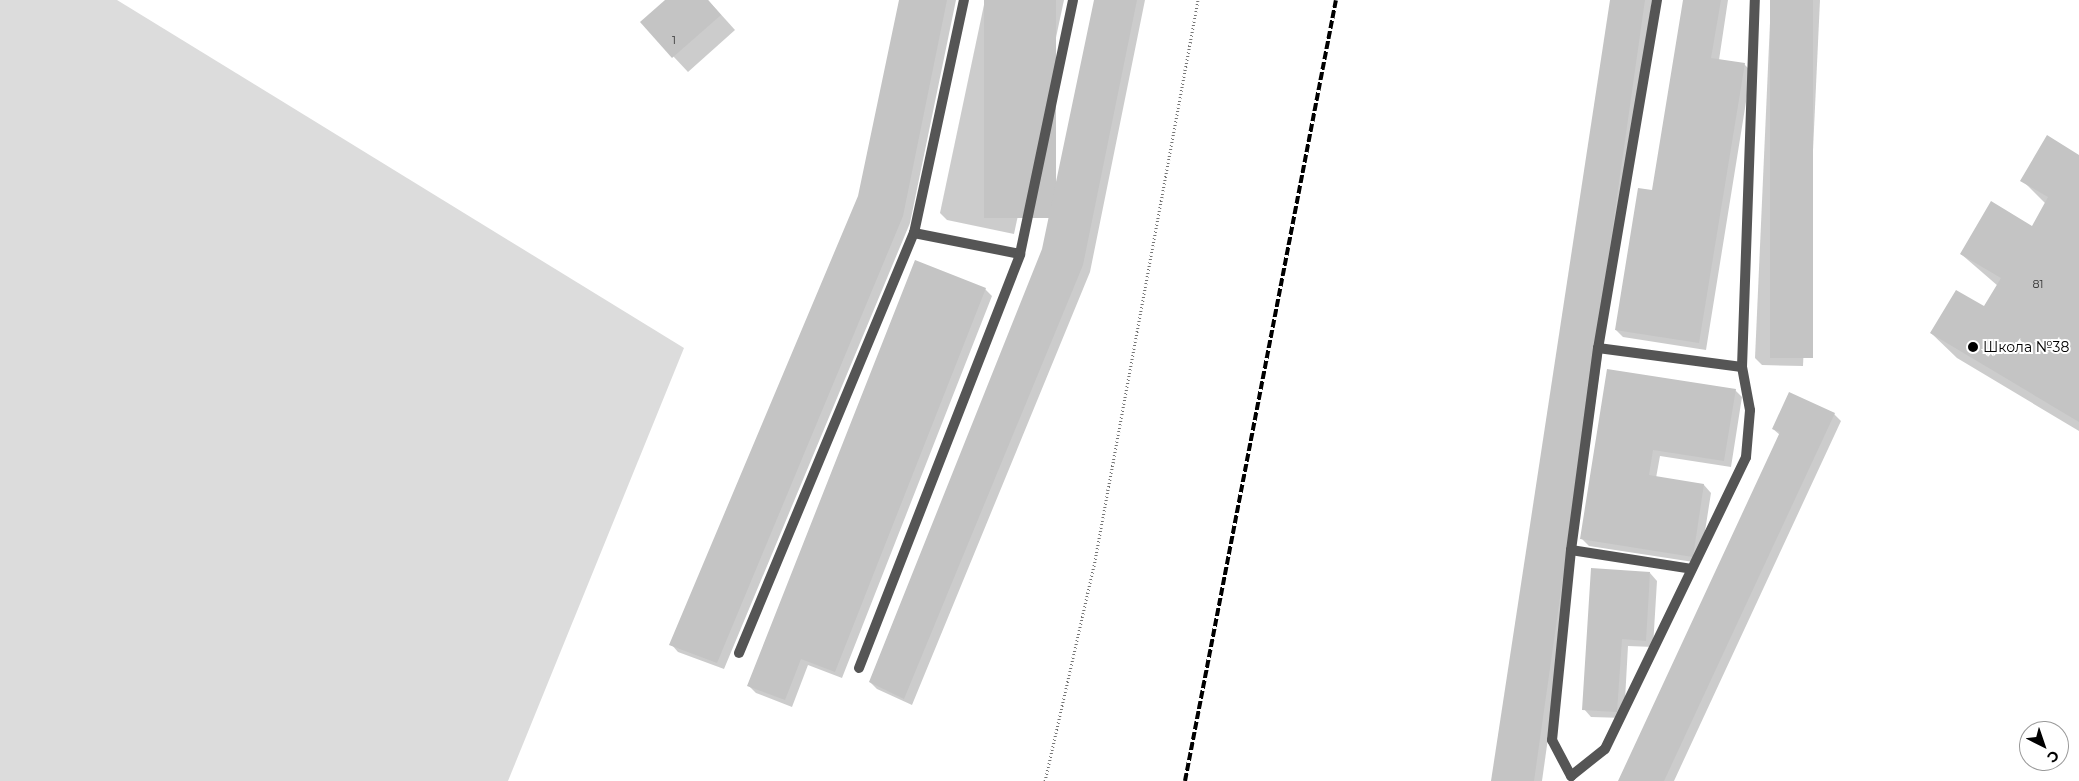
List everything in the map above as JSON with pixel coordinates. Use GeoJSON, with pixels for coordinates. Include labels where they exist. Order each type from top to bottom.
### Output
{"type":"FeatureCollection","features":[{"type":"Feature","properties":{"kind":"lane"},"geometry":{"type":"LineString","coordinates":[[739,653],[914,233],[964,0]]}},
{"type":"Feature","properties":{"kind":"lane"},"geometry":{"type":"LineString","coordinates":[[858,668],[1020,254],[1073,0]]}},
{"type":"Feature","properties":{"kind":"lane"},"geometry":{"type":"LineString","coordinates":[[1657,0],[1598,348],[1571,550],[1552,740],[1571,778],[1605,749],[1746,457],[1750,410],[1742,368],[1755,0]]}},
{"type":"Feature","properties":{"kind":"lane"},"geometry":{"type":"LineString","coordinates":[[914,233],[1020,254]]}},
{"type":"Feature","properties":{"kind":"lane"},"geometry":{"type":"LineString","coordinates":[[1598,348],[1742,368]]}},
{"type":"Feature","properties":{"kind":"lane"},"geometry":{"type":"LineString","coordinates":[[1571,550],[1692,569]]}},
{"type":"Feature","properties":{"kind":"path"},"geometry":{"type":"LineString","coordinates":[[1045,781],[1094,566],[1198,0]]}},
{"type":"Feature","properties":{"kind":"shaded area"},"geometry":{"type":"Polygon","coordinates":[[[0,0],[117,0],[684,348],[508,781],[0,781],[0,0]]]}},
{"type":"Feature","properties":{"kind":"building"},"geometry":{"type":"Polygon","coordinates":[[[665,0],[708,0],[721,15],[672,58],[640,22],[665,0]]]}},
{"type":"Feature","properties":{"kind":"building"},"geometry":{"type":"Polygon","coordinates":[[[899,0],[947,0],[903,216],[717,663],[669,645],[858,196],[899,0]]]}},
{"type":"Feature","properties":{"kind":"building"},"geometry":{"type":"Polygon","coordinates":[[[984,0],[1056,0],[1056,218],[984,218],[984,0]]]}},
{"type":"Feature","properties":{"kind":"building"},"geometry":{"type":"Polygon","coordinates":[[[1094,0],[1137,0],[1083,265],[904,699],[869,682],[1042,249],[1094,0]]]}},
{"type":"Feature","properties":{"kind":"building"},"geometry":{"type":"Polygon","coordinates":[[[1610,0],[1645,0],[1534,781],[1491,781],[1610,0]]]}},
{"type":"Feature","properties":{"kind":"building"},"geometry":{"type":"Polygon","coordinates":[[[1683,0],[1721,0],[1711,58],[1745,63],[1699,343],[1615,330],[1638,188],[1652,190],[1683,0]]]}},
{"type":"Feature","properties":{"kind":"building"},"geometry":{"type":"Polygon","coordinates":[[[1770,0],[1813,0],[1813,358],[1770,358],[1770,0]]]}},
{"type":"Feature","properties":{"kind":"building"},"geometry":{"type":"Polygon","coordinates":[[[2047,135],[2079,155],[2079,422],[1930,333],[1956,290],[1984,306],[2001,278],[1960,254],[1991,201],[2032,226],[2048,197],[2020,181],[2047,135]]]}},
{"type":"Feature","properties":{"kind":"building"},"geometry":{"type":"Polygon","coordinates":[[[915,260],[986,288],[835,672],[801,659],[785,700],[747,686],[915,260]]]}},
{"type":"Feature","properties":{"kind":"building"},"geometry":{"type":"Polygon","coordinates":[[[1607,369],[1736,389],[1724,461],[1653,450],[1649,475],[1704,484],[1693,557],[1580,539],[1607,369]]]}},
{"type":"Feature","properties":{"kind":"building"},"geometry":{"type":"Polygon","coordinates":[[[1789,392],[1835,413],[1664,781],[1618,781],[1780,432],[1772,429],[1789,392]]]}},
{"type":"Feature","properties":{"kind":"building"},"geometry":{"type":"Polygon","coordinates":[[[1591,568],[1650,572],[1646,641],[1622,639],[1617,712],[1582,710],[1591,568]]]}},
{"type":"Feature","properties":{"kind":"railway"},"geometry":{"type":"LineString","coordinates":[[1185,781],[1336,0]]}},
{"type":"Feature","properties":{"kind":"place","name":"Школа №38"},"geometry":{"type":"Point","coordinates":[1973,347]}}]}
